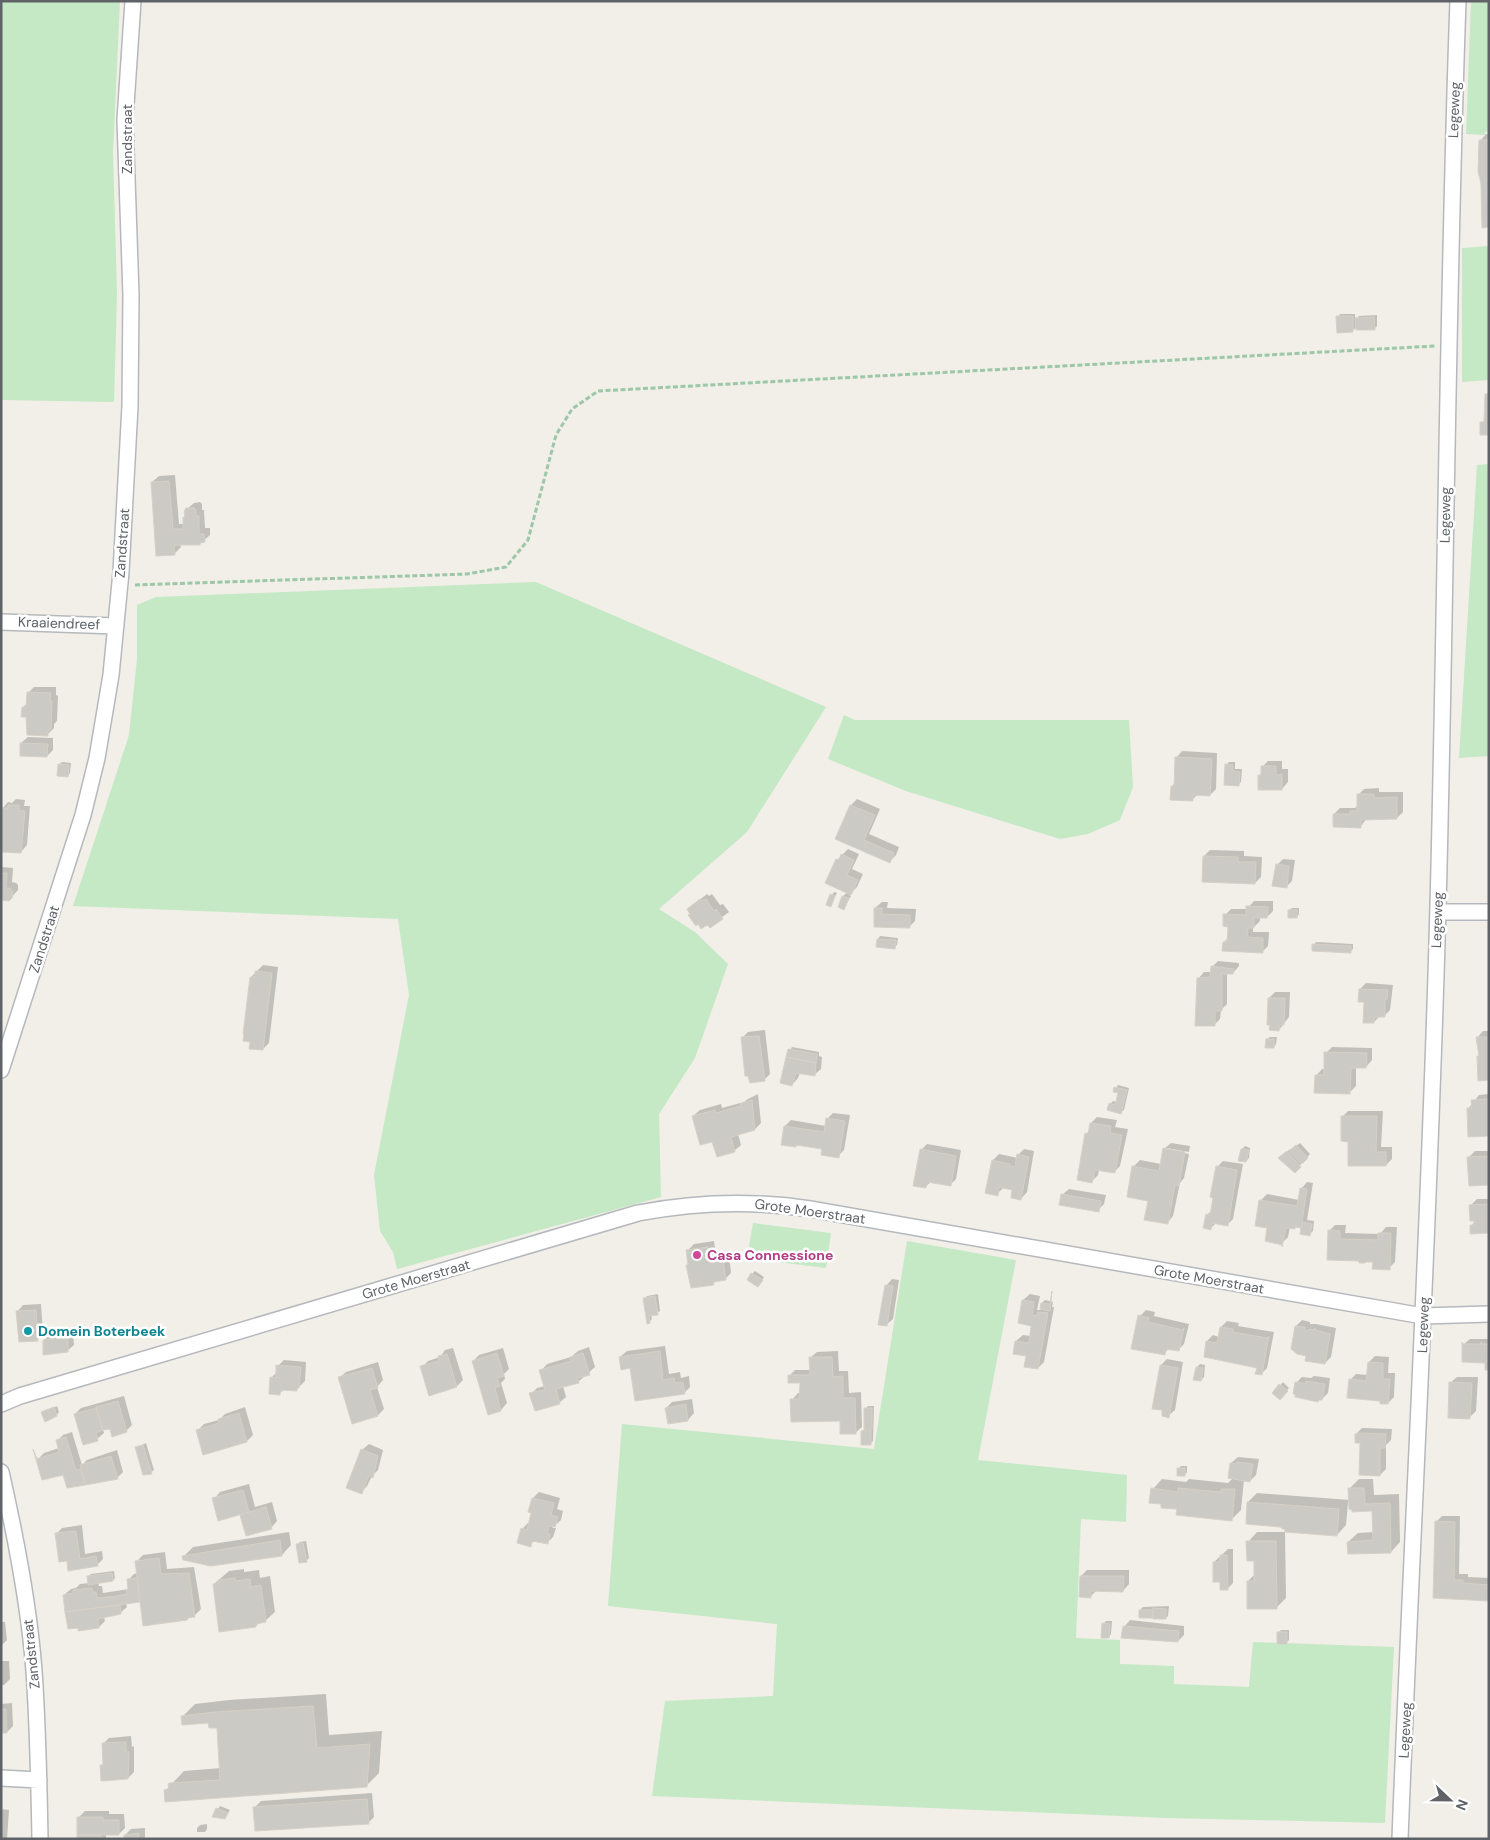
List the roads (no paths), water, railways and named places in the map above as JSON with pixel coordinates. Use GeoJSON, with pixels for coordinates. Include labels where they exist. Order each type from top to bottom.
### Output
{"type":"FeatureCollection","features":[{"type":"Feature","properties":{"kind":"street","name":"Zandstraat"},"geometry":{"type":"LineString","coordinates":[[1,1070],[83,816],[97,758],[107,703],[120,585],[131,376],[132,295],[125,120],[133,1]]}},
{"type":"Feature","properties":{"kind":"street","name":"Legeweg"},"geometry":{"type":"LineString","coordinates":[[1400,1839],[1423,1316],[1438,912],[1451,194],[1458,1]]}},
{"type":"Feature","properties":{"kind":"street","name":"Kraaiendreef"},"geometry":{"type":"LineString","coordinates":[[1,622],[116,626]]}},
{"type":"Feature","properties":{"kind":"street"},"geometry":{"type":"LineString","coordinates":[[1438,912],[1489,912]]}},
{"type":"Feature","properties":{"kind":"street","name":"Grote Moerstraat"},"geometry":{"type":"LineString","coordinates":[[1,1404],[39,1390],[638,1214],[668,1208],[717,1203],[762,1203],[802,1208],[1423,1316],[1489,1314]]}},
{"type":"Feature","properties":{"kind":"street","name":"Zandstraat"},"geometry":{"type":"LineString","coordinates":[[1,1472],[18,1556],[34,1671],[40,1839]]}},
{"type":"Feature","properties":{"kind":"street"},"geometry":{"type":"LineString","coordinates":[[1,1778],[38,1780]]}},
{"type":"Feature","properties":{"kind":"place","name":"Casa Connessione"},"geometry":{"type":"Point","coordinates":[697,1255]}},
{"type":"Feature","properties":{"kind":"place","name":"Domein Boterbeek"},"geometry":{"type":"Point","coordinates":[28,1331]}}]}
